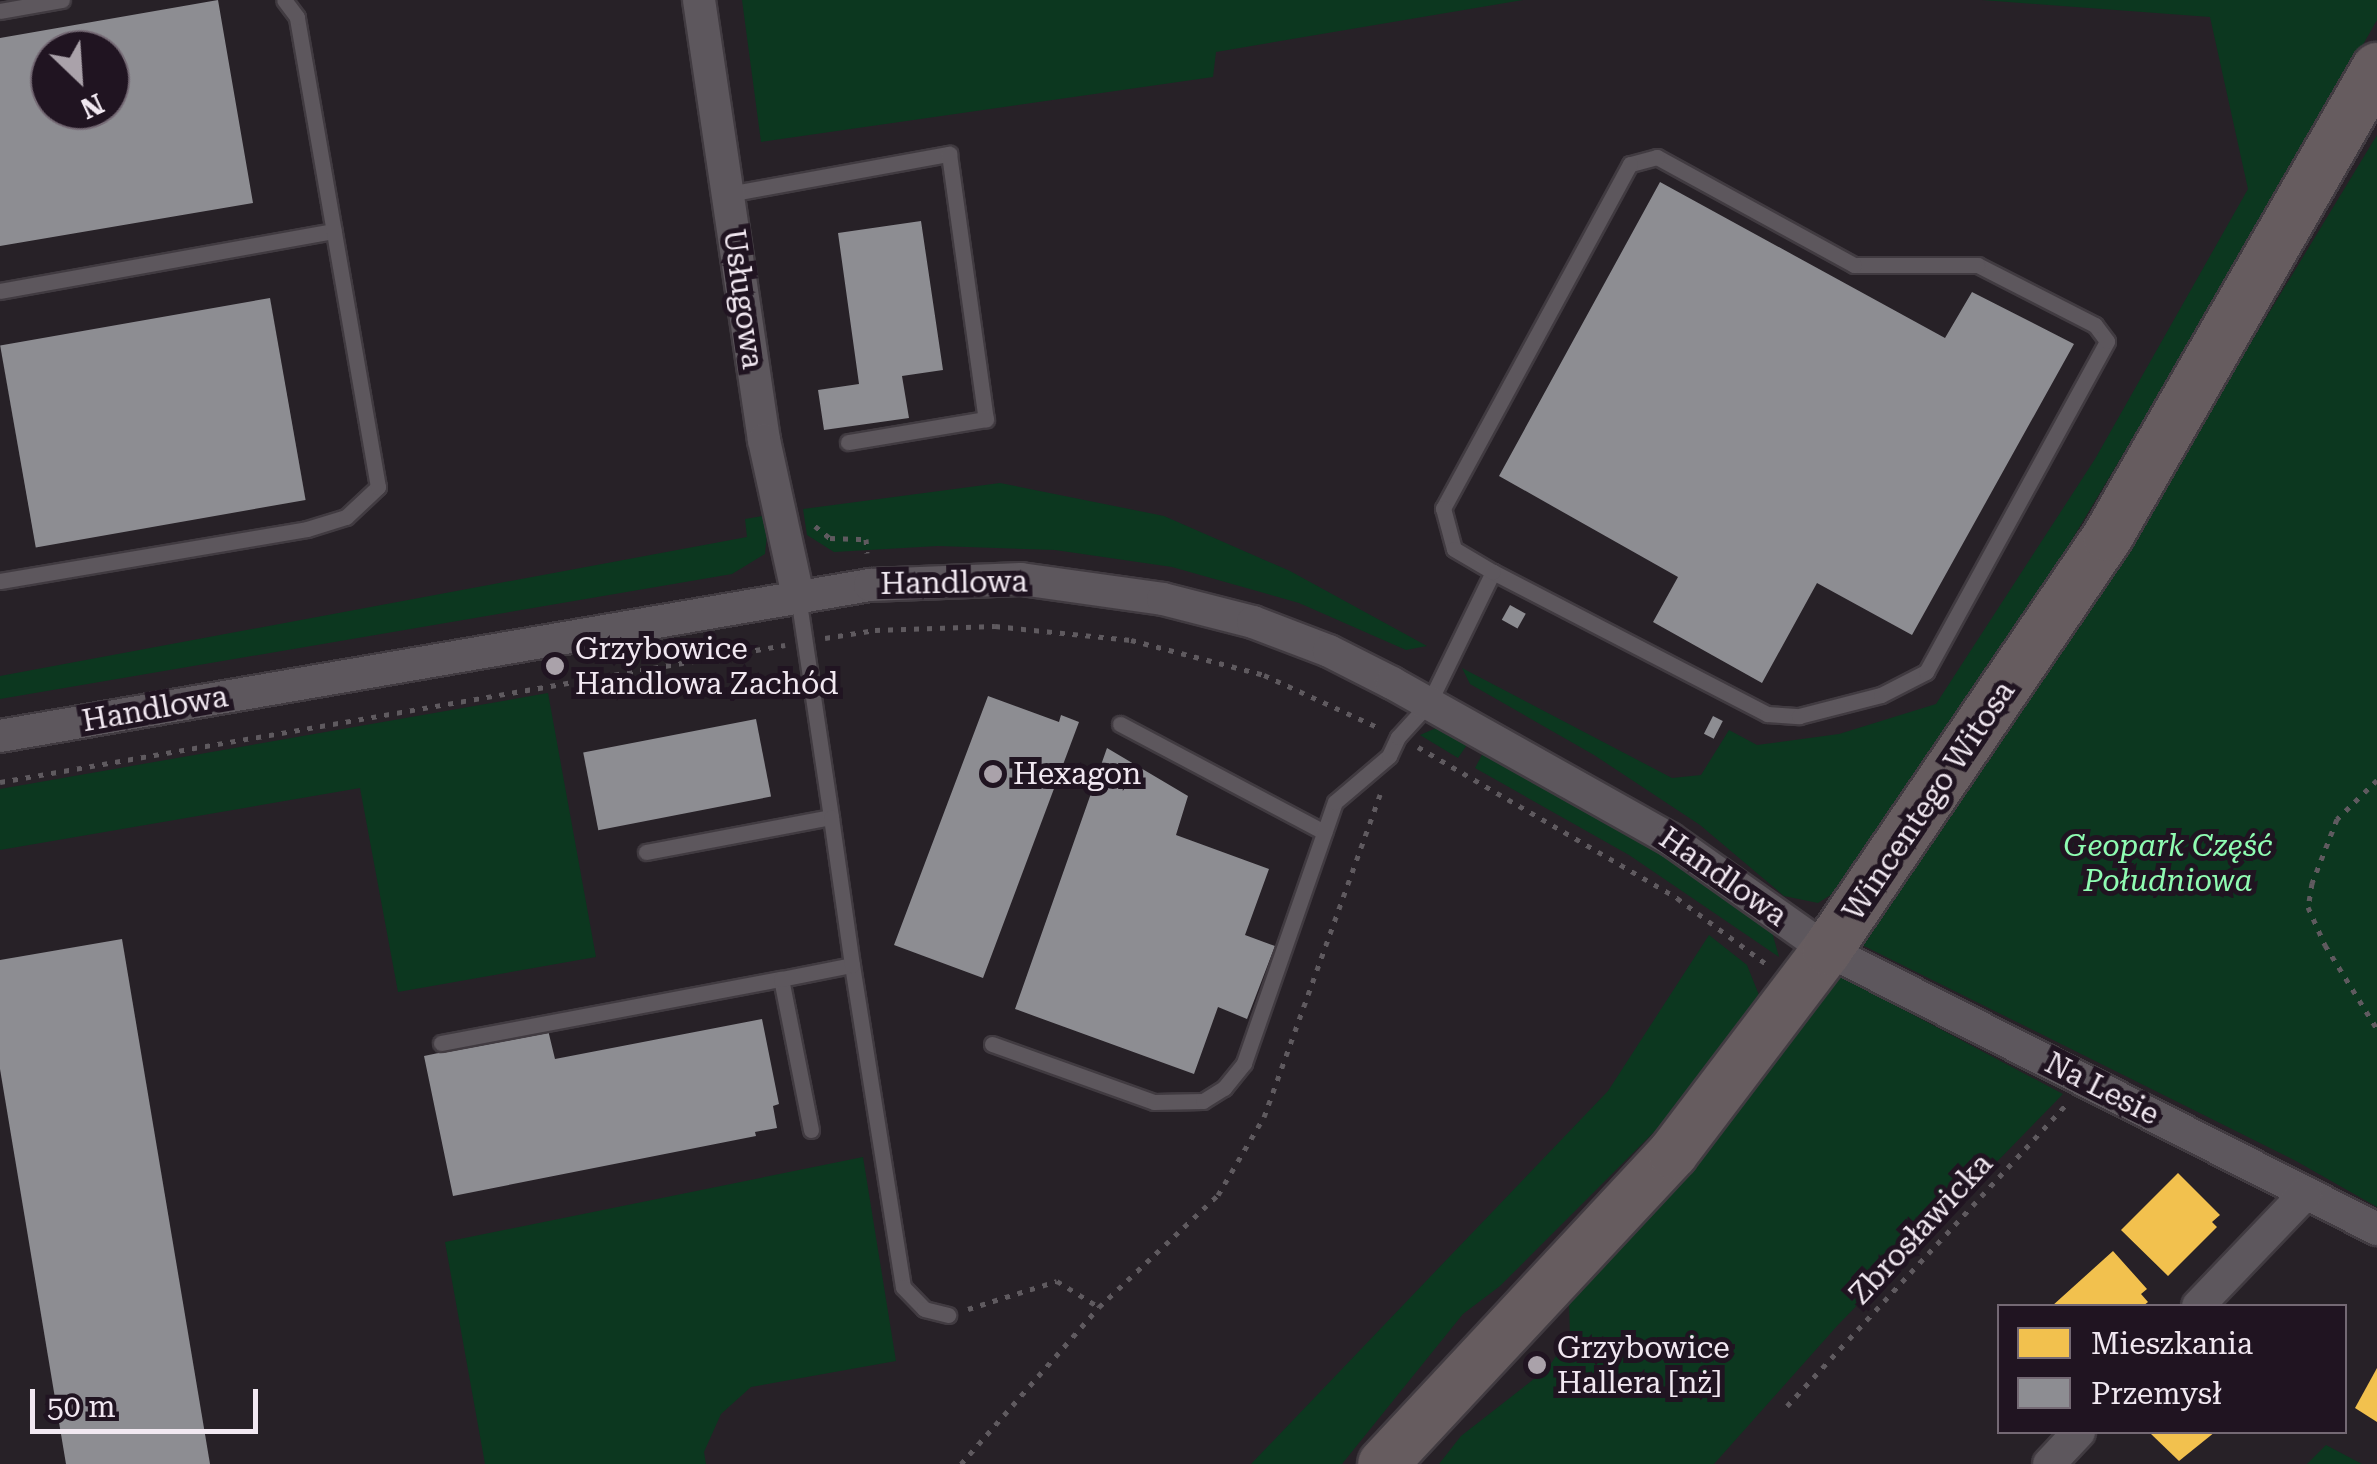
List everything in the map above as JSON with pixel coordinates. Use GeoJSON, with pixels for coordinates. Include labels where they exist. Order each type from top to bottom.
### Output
{"type":"FeatureCollection","features":[{"type":"Feature","properties":{"kind":"main road","name":"Wincentego Witosa"},"geometry":{"type":"LineString","coordinates":[[1384,1464],[1660,1168],[1827,950],[2108,536],[2377,68]]}},
{"type":"Feature","properties":{"kind":"street","name":"Usługowa"},"geometry":{"type":"LineString","coordinates":[[699,0],[767,459],[798,596]]}},
{"type":"Feature","properties":{"kind":"street","name":"Handlowa"},"geometry":{"type":"LineString","coordinates":[[0,736],[870,584],[1021,579],[1163,599],[1252,622],[1329,651],[1670,838],[1827,950]]}},
{"type":"Feature","properties":{"kind":"street","name":"Na Lesie"},"geometry":{"type":"LineString","coordinates":[[1827,950],[2377,1228]]}},
{"type":"Feature","properties":{"kind":"street"},"geometry":{"type":"LineString","coordinates":[[2200,1304],[2306,1194]]}},
{"type":"Feature","properties":{"kind":"street"},"geometry":{"type":"LineString","coordinates":[[2048,1464],[2078,1434]]}},
{"type":"Feature","properties":{"kind":"lane"},"geometry":{"type":"LineString","coordinates":[[0,11],[62,0]]}},
{"type":"Feature","properties":{"kind":"lane"},"geometry":{"type":"LineString","coordinates":[[0,581],[306,529],[346,517],[378,487],[297,18],[284,0]]}},
{"type":"Feature","properties":{"kind":"lane"},"geometry":{"type":"LineString","coordinates":[[728,194],[949,154],[986,419],[848,442]]}},
{"type":"Feature","properties":{"kind":"lane"},"geometry":{"type":"LineString","coordinates":[[1657,156],[1854,265],[1978,264],[2095,325],[2107,340],[1926,672],[1881,695],[1800,716],[1768,714],[1494,572],[1454,549],[1443,508],[1630,164],[1657,156]]}},
{"type":"Feature","properties":{"kind":"lane"},"geometry":{"type":"LineString","coordinates":[[0,290],[334,231]]}},
{"type":"Feature","properties":{"kind":"lane"},"geometry":{"type":"LineString","coordinates":[[992,1044],[1154,1102],[1202,1101],[1213,1095],[1244,1064],[1335,802],[1389,756],[1398,737],[1430,703],[1494,572]]}},
{"type":"Feature","properties":{"kind":"lane"},"geometry":{"type":"LineString","coordinates":[[798,596],[903,1287],[924,1308],[948,1315]]}},
{"type":"Feature","properties":{"kind":"lane"},"geometry":{"type":"LineString","coordinates":[[1120,724],[1324,832]]}},
{"type":"Feature","properties":{"kind":"lane"},"geometry":{"type":"LineString","coordinates":[[646,852],[831,817]]}},
{"type":"Feature","properties":{"kind":"lane"},"geometry":{"type":"LineString","coordinates":[[441,1043],[852,965]]}},
{"type":"Feature","properties":{"kind":"lane"},"geometry":{"type":"LineString","coordinates":[[781,978],[811,1130]]}},
{"type":"Feature","properties":{"kind":"path"},"geometry":{"type":"LineString","coordinates":[[0,782],[875,630],[956,626],[1068,630],[1131,640],[1264,675],[1398,737],[1678,898],[1773,969]]}},
{"type":"Feature","properties":{"kind":"path"},"geometry":{"type":"LineString","coordinates":[[960,1464],[1098,1307],[1218,1195],[1264,1117],[1376,812],[1389,756]]}},
{"type":"Feature","properties":{"kind":"path"},"geometry":{"type":"LineString","coordinates":[[2377,780],[2336,819],[2312,883],[2308,907],[2325,945],[2377,1029]]}},
{"type":"Feature","properties":{"kind":"path","name":"Zbrosławicka"},"geometry":{"type":"LineString","coordinates":[[1787,1406],[2087,1081]]}},
{"type":"Feature","properties":{"kind":"path"},"geometry":{"type":"LineString","coordinates":[[948,1315],[1057,1281],[1098,1307]]}},
{"type":"Feature","properties":{"kind":"green space"},"geometry":{"type":"Polygon","coordinates":[[[742,0],[1523,0],[1216,52],[1213,77],[761,142],[742,0]]]}},
{"type":"Feature","properties":{"kind":"green space"},"geometry":{"type":"Polygon","coordinates":[[[1982,0],[2377,0],[2377,20],[2268,212],[1961,725],[1843,887],[1818,903],[1784,896],[1700,825],[1594,755],[1470,684],[1462,668],[1672,778],[1701,775],[1729,730],[1757,745],[1839,734],[1936,704],[2095,459],[2248,189],[2210,17],[1982,0]]]}},
{"type":"Feature","properties":{"kind":"green space","name":"Geopark Część Południowa"},"geometry":{"type":"Polygon","coordinates":[[[2377,135],[2377,1207],[2296,1161],[1856,942],[2082,621],[2377,135]]]}},
{"type":"Feature","properties":{"kind":"green space"},"geometry":{"type":"Polygon","coordinates":[[[1000,483],[1164,516],[1290,571],[1427,646],[1406,650],[1299,603],[1172,567],[1055,550],[938,546],[834,552],[807,535],[803,509],[1000,483]]]}},
{"type":"Feature","properties":{"kind":"green space"},"geometry":{"type":"Polygon","coordinates":[[[769,515],[765,554],[732,574],[0,699],[0,676],[747,537],[745,519],[769,515]]]}},
{"type":"Feature","properties":{"kind":"green space"},"geometry":{"type":"Polygon","coordinates":[[[548,693],[596,957],[398,992],[360,788],[0,850],[0,789],[548,693]]]}},
{"type":"Feature","properties":{"kind":"green space"},"geometry":{"type":"Polygon","coordinates":[[[1448,728],[1469,742],[1458,758],[1420,735],[1448,728]]]}},
{"type":"Feature","properties":{"kind":"green space"},"geometry":{"type":"Polygon","coordinates":[[[1484,751],[1640,837],[1748,910],[1772,932],[1779,957],[1629,855],[1475,768],[1484,751]]]}},
{"type":"Feature","properties":{"kind":"green space"},"geometry":{"type":"Polygon","coordinates":[[[1709,935],[1747,965],[1759,995],[1665,1121],[1500,1286],[1463,1314],[1342,1464],[1251,1464],[1608,1091],[1709,935]]]}},
{"type":"Feature","properties":{"kind":"green space"},"geometry":{"type":"Polygon","coordinates":[[[1836,974],[2063,1094],[1837,1326],[1714,1464],[1439,1464],[1461,1436],[1548,1368],[1570,1335],[1569,1304],[1836,974]]]}},
{"type":"Feature","properties":{"kind":"green space"},"geometry":{"type":"Polygon","coordinates":[[[863,1157],[896,1361],[751,1387],[721,1414],[704,1452],[706,1464],[485,1464],[445,1242],[863,1157]]]}},
{"type":"Feature","properties":{"kind":"green space"},"geometry":{"type":"Polygon","coordinates":[[[2326,1445],[2362,1464],[2307,1464],[2326,1445]]]}},
{"type":"Feature","properties":{"kind":"building: Mieszkania"},"geometry":{"type":"Polygon","coordinates":[[[2178,1173],[2220,1215],[2212,1222],[2217,1227],[2168,1276],[2121,1230],[2178,1173]]]}},
{"type":"Feature","properties":{"kind":"building: Mieszkania"},"geometry":{"type":"Polygon","coordinates":[[[2113,1251],[2147,1289],[2141,1294],[2148,1302],[2146,1304],[2054,1304],[2113,1251]]]}},
{"type":"Feature","properties":{"kind":"building: Mieszkania"},"geometry":{"type":"Polygon","coordinates":[[[2377,1368],[2377,1422],[2355,1408],[2377,1368]]]}},
{"type":"Feature","properties":{"kind":"building: Mieszkania"},"geometry":{"type":"Polygon","coordinates":[[[2151,1434],[2213,1434],[2179,1461],[2151,1434]]]}},
{"type":"Feature","properties":{"kind":"building: Przemysł"},"geometry":{"type":"Polygon","coordinates":[[[218,0],[253,203],[0,246],[0,38],[30,33],[30,130],[130,130],[130,30],[46,30],[218,0]]]}},
{"type":"Feature","properties":{"kind":"building: Przemysł"},"geometry":{"type":"Polygon","coordinates":[[[1660,182],[1945,338],[1972,292],[2074,344],[1912,635],[1817,583],[1762,683],[1653,622],[1678,577],[1499,476],[1660,182]]]}},
{"type":"Feature","properties":{"kind":"building: Przemysł"},"geometry":{"type":"Polygon","coordinates":[[[921,221],[943,370],[902,376],[909,418],[824,430],[818,390],[859,384],[838,233],[921,221]]]}},
{"type":"Feature","properties":{"kind":"building: Przemysł"},"geometry":{"type":"Polygon","coordinates":[[[270,298],[306,500],[36,547],[0,346],[270,298]]]}},
{"type":"Feature","properties":{"kind":"building: Przemysł"},"geometry":{"type":"Polygon","coordinates":[[[1510,605],[1526,614],[1518,629],[1502,620],[1510,605]]]}},
{"type":"Feature","properties":{"kind":"building: Przemysł"},"geometry":{"type":"Polygon","coordinates":[[[988,696],[1059,722],[1061,715],[1079,722],[983,978],[894,945],[988,696]]]}},
{"type":"Feature","properties":{"kind":"building: Przemysł"},"geometry":{"type":"Polygon","coordinates":[[[1713,716],[1723,721],[1714,739],[1704,734],[1713,716]]]}},
{"type":"Feature","properties":{"kind":"building: Przemysł"},"geometry":{"type":"Polygon","coordinates":[[[756,719],[771,797],[598,830],[583,753],[756,719]]]}},
{"type":"Feature","properties":{"kind":"building: Przemysł"},"geometry":{"type":"Polygon","coordinates":[[[1107,748],[1188,796],[1176,835],[1269,869],[1245,935],[1275,946],[1247,1019],[1218,1007],[1194,1074],[1015,1009],[1107,748]]]}},
{"type":"Feature","properties":{"kind":"building: Przemysł"},"geometry":{"type":"Polygon","coordinates":[[[122,939],[210,1464],[66,1464],[0,1069],[0,960],[122,939]]]}},
{"type":"Feature","properties":{"kind":"building: Przemysł"},"geometry":{"type":"Polygon","coordinates":[[[762,1019],[779,1104],[773,1106],[777,1128],[755,1132],[756,1136],[453,1196],[424,1056],[548,1030],[555,1059],[762,1019]]]}},
{"type":"Feature","properties":{"kind":"place","name":"Grzybowice Handlowa Zachód"},"geometry":{"type":"Point","coordinates":[555,666]}},
{"type":"Feature","properties":{"kind":"place","name":"Hexagon"},"geometry":{"type":"Point","coordinates":[993,774]}},
{"type":"Feature","properties":{"kind":"place","name":"Grzybowice Hallera [nż]"},"geometry":{"type":"Point","coordinates":[1537,1365]}}]}
